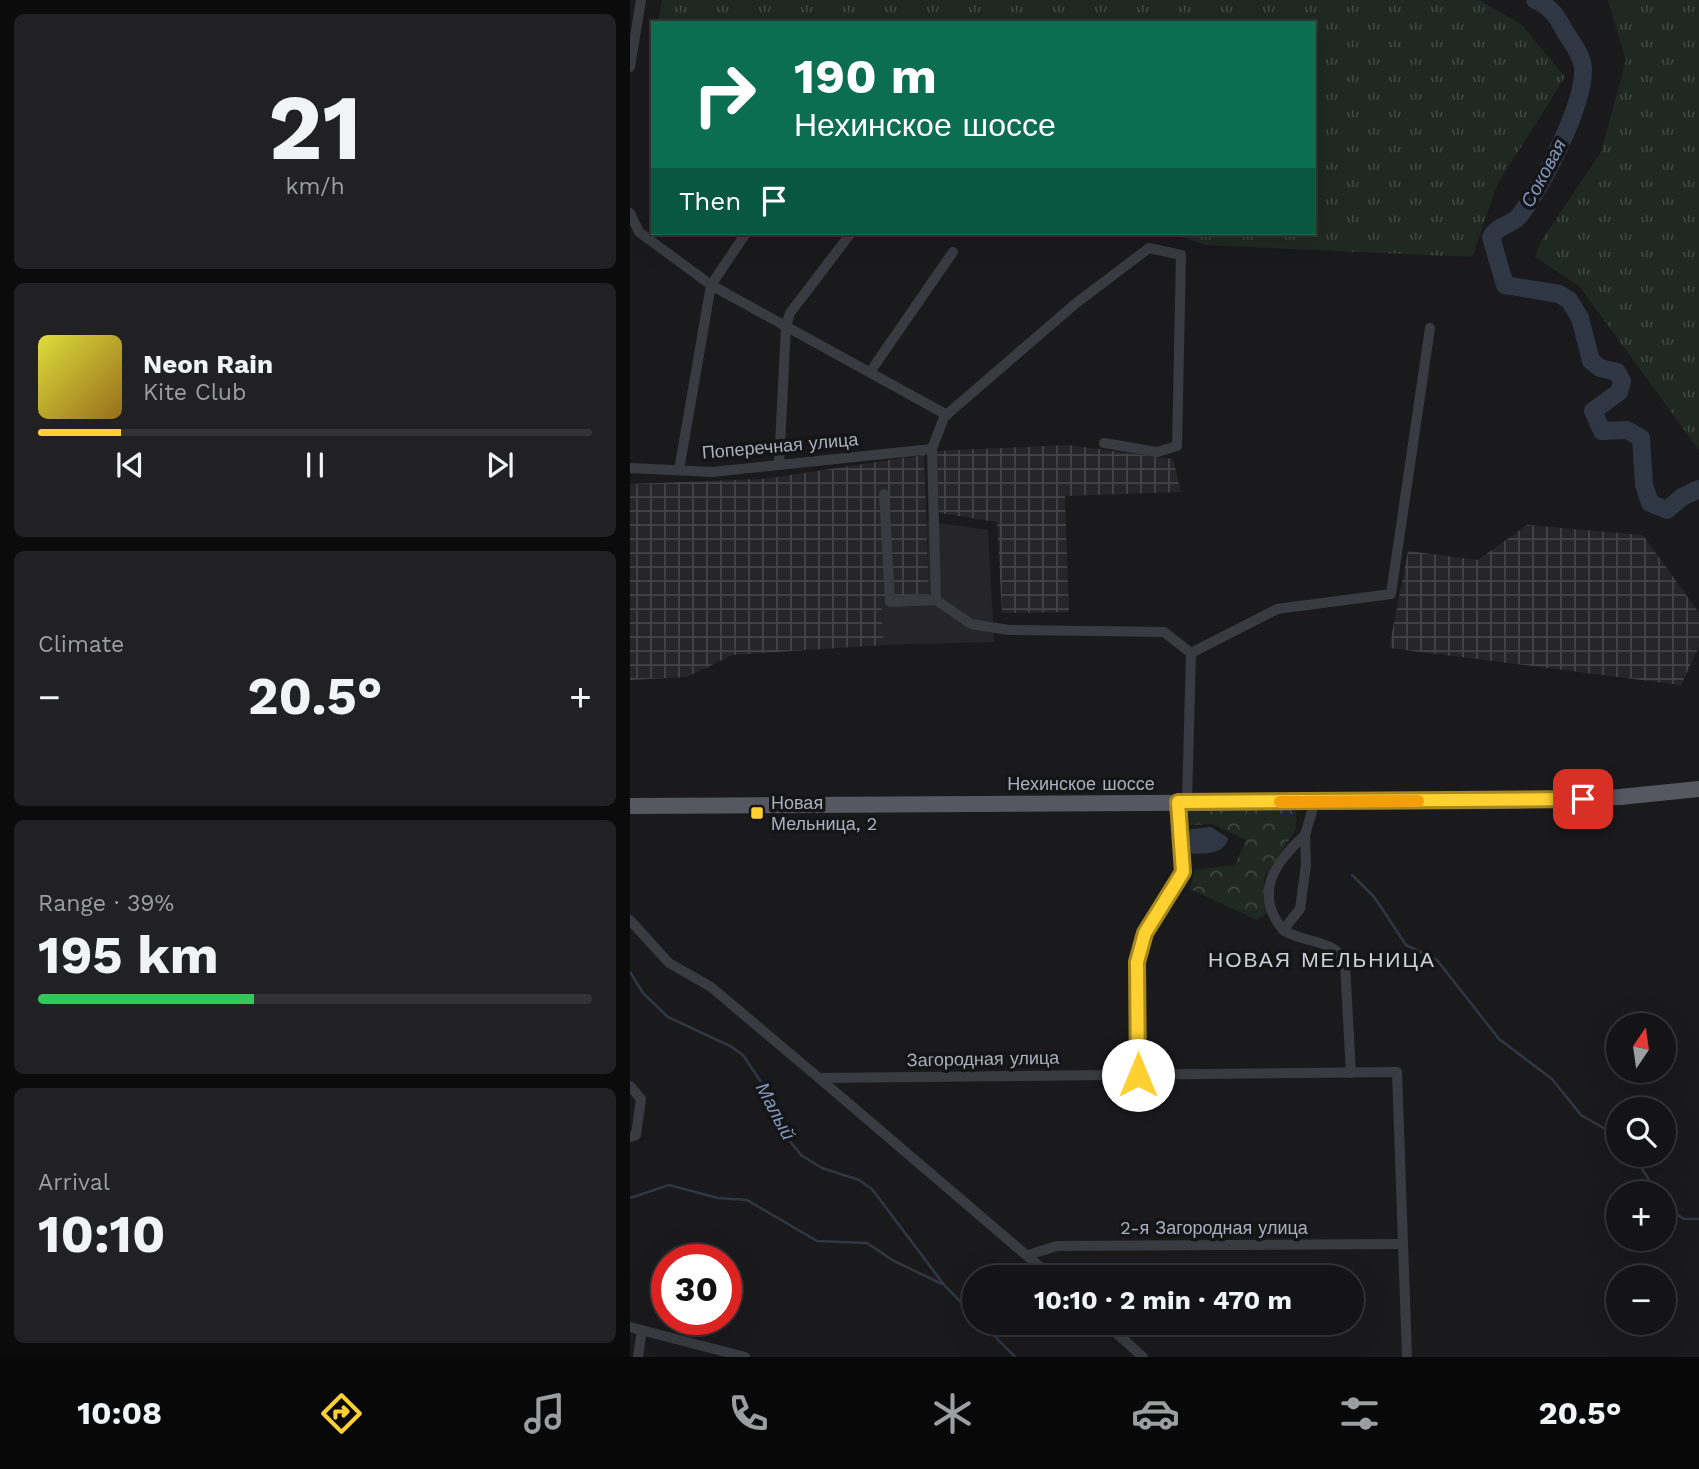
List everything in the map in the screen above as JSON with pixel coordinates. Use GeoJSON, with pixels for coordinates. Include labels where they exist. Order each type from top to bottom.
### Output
{"type":"FeatureCollection","features":[{"type":"Feature","properties":{"kind":"main road","name":"Нехинское шоссе"},"geometry":{"type":"LineString","coordinates":[[630,806],[1547,800],[1699,789]]}},
{"type":"Feature","properties":{"kind":"street"},"geometry":{"type":"LineString","coordinates":[[630,67],[641,0]]}},
{"type":"Feature","properties":{"kind":"street"},"geometry":{"type":"LineString","coordinates":[[630,213],[639,232],[711,285],[947,415]]}},
{"type":"Feature","properties":{"kind":"street"},"geometry":{"type":"LineString","coordinates":[[679,470],[711,285],[745,235]]}},
{"type":"Feature","properties":{"kind":"street"},"geometry":{"type":"LineString","coordinates":[[779,465],[786,326],[790,313],[849,235]]}},
{"type":"Feature","properties":{"kind":"street"},"geometry":{"type":"LineString","coordinates":[[936,600],[932,449],[947,415],[1075,304],[1150,248],[1181,255],[1177,446],[1157,452],[1104,443]]}},
{"type":"Feature","properties":{"kind":"street"},"geometry":{"type":"LineString","coordinates":[[870,372],[953,252]]}},
{"type":"Feature","properties":{"kind":"street"},"geometry":{"type":"LineString","coordinates":[[1191,653],[1277,609],[1391,594],[1430,328]]}},
{"type":"Feature","properties":{"kind":"street","name":"Поперечная улица"},"geometry":{"type":"LineString","coordinates":[[630,468],[712,472],[932,449]]}},
{"type":"Feature","properties":{"kind":"street"},"geometry":{"type":"LineString","coordinates":[[884,494],[890,602],[936,600],[971,624],[1009,630],[1164,632],[1191,653]]}},
{"type":"Feature","properties":{"kind":"street"},"geometry":{"type":"LineString","coordinates":[[1138,1075],[1137,962],[1145,933],[1183,872],[1183,802],[1191,653]]}},
{"type":"Feature","properties":{"kind":"street"},"geometry":{"type":"LineString","coordinates":[[1283,930],[1300,908],[1306,865],[1306,835],[1315,801]]}},
{"type":"Feature","properties":{"kind":"street"},"geometry":{"type":"LineString","coordinates":[[1306,835],[1280,859],[1270,879],[1271,915],[1283,930],[1294,937],[1333,946],[1342,955],[1345,964],[1351,1073]]}},
{"type":"Feature","properties":{"kind":"street"},"geometry":{"type":"LineString","coordinates":[[630,920],[669,963],[710,986],[1039,1265]]}},
{"type":"Feature","properties":{"kind":"street","name":"Загородная улица"},"geometry":{"type":"LineString","coordinates":[[819,1078],[1396,1072],[1403,1244]]}},
{"type":"Feature","properties":{"kind":"street"},"geometry":{"type":"LineString","coordinates":[[630,1086],[642,1099],[636,1135],[630,1137]]}},
{"type":"Feature","properties":{"kind":"street"},"geometry":{"type":"LineString","coordinates":[[1403,1244],[1407,1357]]}},
{"type":"Feature","properties":{"kind":"street","name":"2-я Загородная улица"},"geometry":{"type":"LineString","coordinates":[[1028,1255],[1057,1246],[1403,1244]]}},
{"type":"Feature","properties":{"kind":"street"},"geometry":{"type":"LineString","coordinates":[[630,1327],[745,1357]]}},
{"type":"Feature","properties":{"kind":"street"},"geometry":{"type":"LineString","coordinates":[[638,1357],[642,1330]]}},
{"type":"Feature","properties":{"kind":"street"},"geometry":{"type":"LineString","coordinates":[[1118,1335],[1143,1357]]}},
{"type":"Feature","properties":{"kind":"shaded area"},"geometry":{"type":"Polygon","coordinates":[[[1068,445],[1173,459],[1181,492],[1065,496],[1069,612],[1002,613],[997,522],[939,513],[937,451],[1068,445]]]}},
{"type":"Feature","properties":{"kind":"shaded area"},"geometry":{"type":"Polygon","coordinates":[[[924,455],[929,595],[881,597],[884,645],[732,655],[687,677],[630,680],[630,484],[763,479],[924,455]]]}},
{"type":"Feature","properties":{"kind":"shaded area"},"geometry":{"type":"Polygon","coordinates":[[[927,521],[988,530],[994,642],[884,645],[881,597],[929,594],[927,521]]]}},
{"type":"Feature","properties":{"kind":"shaded area"},"geometry":{"type":"Polygon","coordinates":[[[1527,525],[1643,535],[1699,613],[1699,647],[1681,685],[1389,648],[1408,551],[1478,560],[1527,525]]]}},
{"type":"Feature","properties":{"kind":"green space"},"geometry":{"type":"Polygon","coordinates":[[[662,0],[1479,0],[1522,25],[1565,77],[1497,185],[1472,257],[1206,245],[1175,235],[1316,235],[1316,21],[658,21],[662,0]]]}},
{"type":"Feature","properties":{"kind":"green space"},"geometry":{"type":"Polygon","coordinates":[[[1608,0],[1699,0],[1699,450],[1580,287],[1535,257],[1540,243],[1601,152],[1626,60],[1608,0]]]}},
{"type":"Feature","properties":{"kind":"green space"},"geometry":{"type":"Polygon","coordinates":[[[1289,808],[1296,811],[1296,829],[1264,878],[1267,913],[1257,920],[1190,889],[1195,870],[1235,865],[1246,840],[1213,824],[1189,825],[1187,810],[1289,808]]]}},
{"type":"Feature","properties":{"kind":"water"},"geometry":{"type":"Polygon","coordinates":[[[1211,827],[1228,838],[1226,844],[1214,852],[1193,854],[1187,847],[1186,835],[1191,829],[1211,827]]]}},
{"type":"Feature","properties":{"kind":"waterway","name":"Соковая"},"geometry":{"type":"LineString","coordinates":[[1535,0],[1545,5],[1559,20],[1576,48],[1583,68],[1582,83],[1570,123],[1529,202],[1517,219],[1497,230],[1491,237],[1505,285],[1559,294],[1569,300],[1580,318],[1591,361],[1600,368],[1617,372],[1622,381],[1619,392],[1593,411],[1602,431],[1627,430],[1641,438],[1644,485],[1650,503],[1667,510],[1682,497],[1699,489]]}},
{"type":"Feature","properties":{"kind":"waterway"},"geometry":{"type":"LineString","coordinates":[[1352,875],[1375,898],[1406,945],[1437,960],[1499,1039],[1552,1079],[1581,1115],[1606,1129]]}},
{"type":"Feature","properties":{"kind":"waterway","name":"Малый"},"geometry":{"type":"LineString","coordinates":[[630,972],[643,993],[668,1017],[732,1047],[743,1055],[774,1102],[786,1136],[801,1155],[822,1168],[859,1180],[872,1189],[945,1286],[962,1303]]}},
{"type":"Feature","properties":{"kind":"waterway"},"geometry":{"type":"LineString","coordinates":[[1641,1167],[1650,1181]]}},
{"type":"Feature","properties":{"kind":"waterway"},"geometry":{"type":"LineString","coordinates":[[630,1198],[669,1185],[718,1198],[747,1200],[817,1241],[867,1243],[894,1261],[942,1284]]}},
{"type":"Feature","properties":{"kind":"waterway"},"geometry":{"type":"LineString","coordinates":[[1676,1214],[1684,1219],[1699,1219]]}},
{"type":"Feature","properties":{"kind":"waterway","name":"Малый"},"geometry":{"type":"LineString","coordinates":[[994,1335],[1015,1357]]}},
{"type":"Feature","properties":{"kind":"slow traffic"},"geometry":{"type":"LineString","coordinates":[[1280,802],[1418,801]]}},
{"type":"Feature","properties":{"kind":"place","name":"Новая Мельница, 2"},"geometry":{"type":"Point","coordinates":[757,813]}},
{"type":"Feature","properties":{"kind":"district","name":"НОВАЯ МЕЛЬНИЦА"},"geometry":{"type":"Point","coordinates":[1322,960]}},
{"type":"Feature","properties":{"kind":"route"},"geometry":{"type":"LineString","coordinates":[[1138,1075],[1137,962],[1145,933],[1163,909],[1183,872],[1178,802],[1583,799]]}}]}
